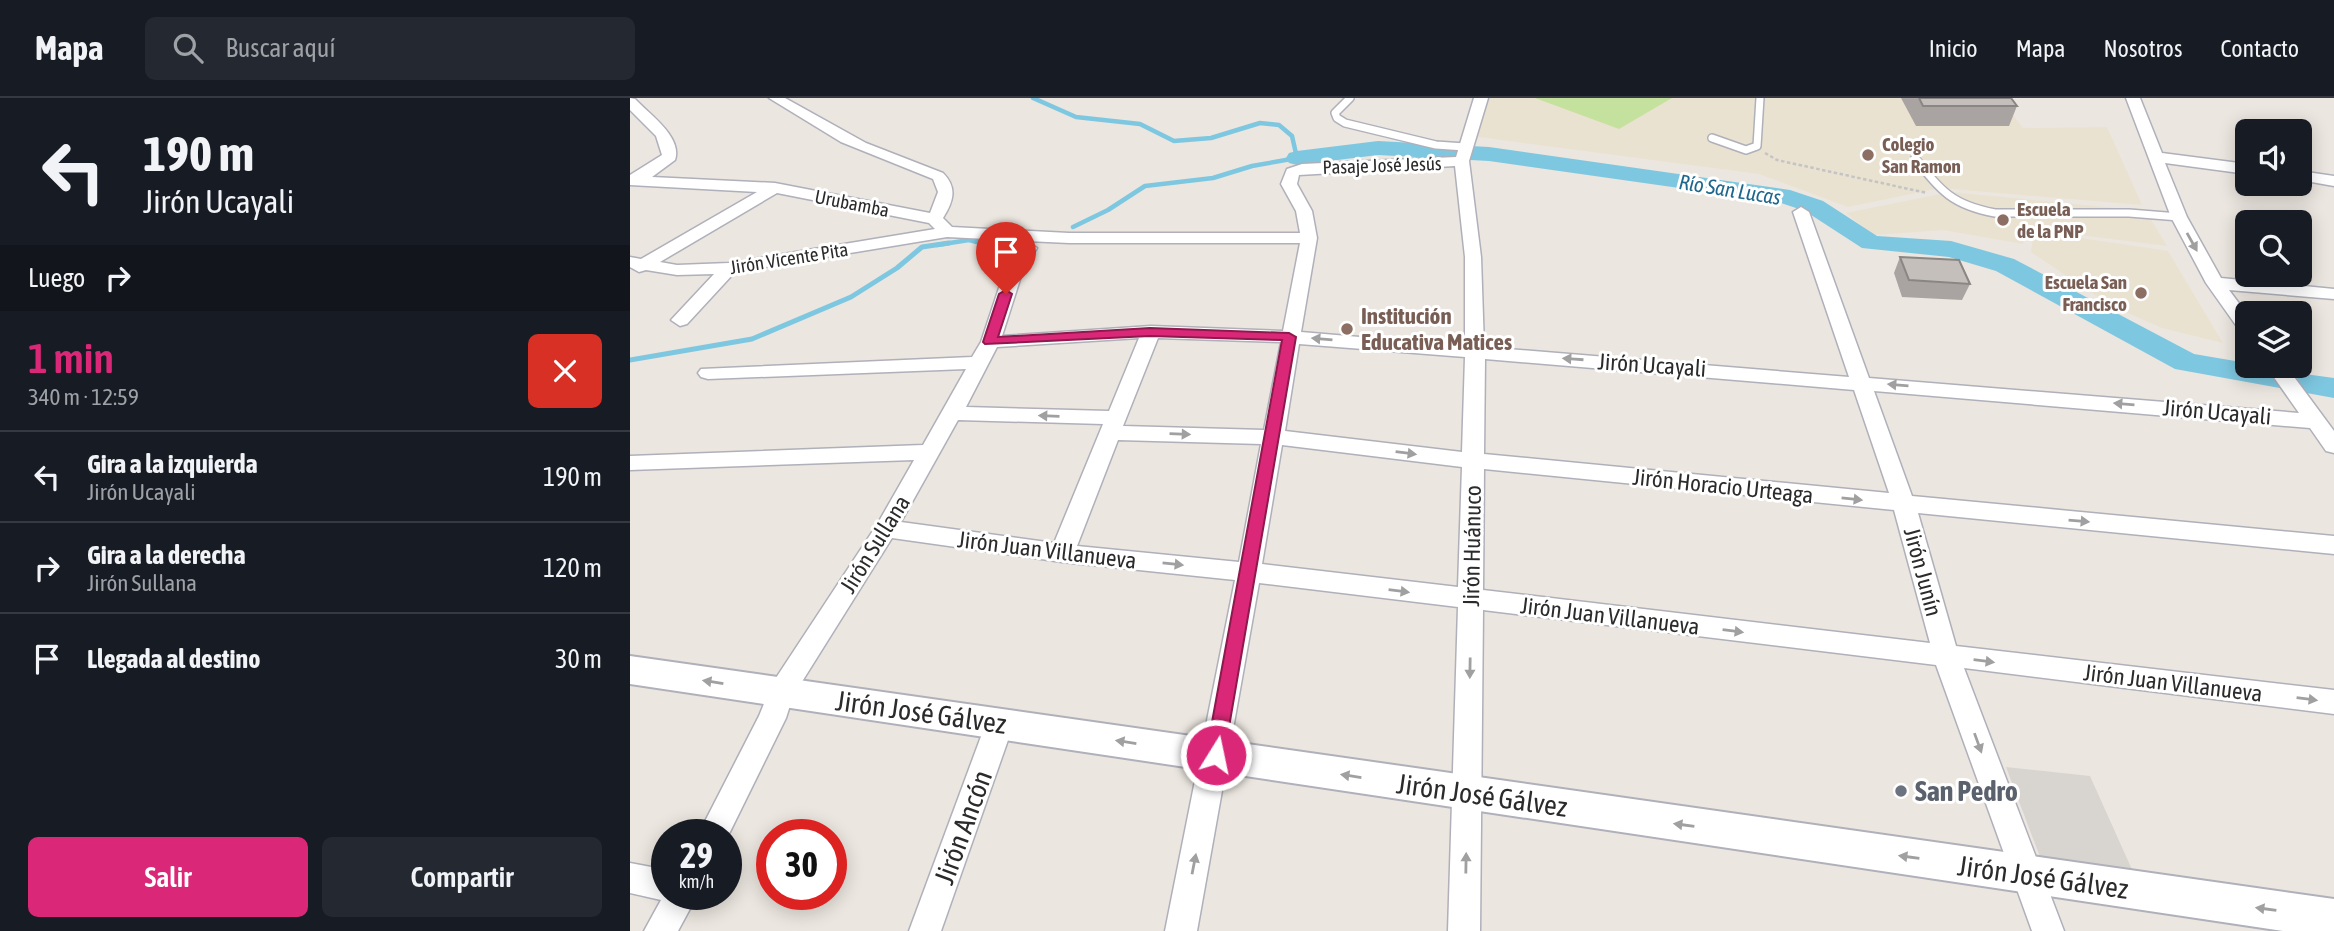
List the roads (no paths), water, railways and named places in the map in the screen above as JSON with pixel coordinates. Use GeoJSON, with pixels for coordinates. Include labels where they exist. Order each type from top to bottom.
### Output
{"type":"FeatureCollection","features":[{"type":"Feature","properties":{"kind":"street"},"geometry":{"type":"LineString","coordinates":[[776,98],[808,120],[890,159],[937,176],[946,188],[946,197],[943,207],[934,219],[947,232],[1069,238],[1309,237],[1216,755],[1181,931]]}},
{"type":"Feature","properties":{"kind":"street"},"geometry":{"type":"LineString","coordinates":[[1464,154],[1470,129],[1478,114],[1480,98]]}},
{"type":"Feature","properties":{"kind":"street"},"geometry":{"type":"LineString","coordinates":[[2133,98],[2179,217],[2215,283],[2235,310]]}},
{"type":"Feature","properties":{"kind":"street"},"geometry":{"type":"LineString","coordinates":[[630,102],[646,121],[664,135],[670,146],[670,157],[633,180]]}},
{"type":"Feature","properties":{"kind":"street","name":"Pasaje José Jesús"},"geometry":{"type":"LineString","coordinates":[[1309,237],[1304,211],[1289,184],[1292,172],[1301,168],[1464,154]]}},
{"type":"Feature","properties":{"kind":"street","name":"Jirón Huánuco"},"geometry":{"type":"LineString","coordinates":[[1464,154],[1473,257],[1475,352],[1464,931]]}},
{"type":"Feature","properties":{"kind":"street"},"geometry":{"type":"LineString","coordinates":[[2157,157],[2235,167]]}},
{"type":"Feature","properties":{"kind":"street"},"geometry":{"type":"LineString","coordinates":[[2312,178],[2334,181]]}},
{"type":"Feature","properties":{"kind":"street","name":"Urubamba"},"geometry":{"type":"LineString","coordinates":[[633,180],[775,188],[934,219]]}},
{"type":"Feature","properties":{"kind":"street"},"geometry":{"type":"LineString","coordinates":[[634,266],[775,188]]}},
{"type":"Feature","properties":{"kind":"street","name":"Jirón Junín"},"geometry":{"type":"LineString","coordinates":[[1801,212],[1905,504],[1946,656],[2048,931]]}},
{"type":"Feature","properties":{"kind":"street","name":"Jirón Vicente Pita"},"geometry":{"type":"LineString","coordinates":[[634,266],[696,270],[729,268],[947,232]]}},
{"type":"Feature","properties":{"kind":"street"},"geometry":{"type":"LineString","coordinates":[[985,234],[1028,248],[1069,238]]}},
{"type":"Feature","properties":{"kind":"street","name":"Jirón Sullana"},"geometry":{"type":"LineString","coordinates":[[721,819],[772,718],[781,692],[886,529],[952,413],[976,363],[990,342],[1014,270],[1028,248]]}},
{"type":"Feature","properties":{"kind":"street"},"geometry":{"type":"LineString","coordinates":[[680,320],[729,268]]}},
{"type":"Feature","properties":{"kind":"street"},"geometry":{"type":"LineString","coordinates":[[2215,283],[2334,294]]}},
{"type":"Feature","properties":{"kind":"street"},"geometry":{"type":"LineString","coordinates":[[1062,553],[1115,426],[1150,332]]}},
{"type":"Feature","properties":{"kind":"street","name":"Jirón Ucayali"},"geometry":{"type":"LineString","coordinates":[[990,342],[1150,332],[1289,337],[1861,382],[2309,413]]}},
{"type":"Feature","properties":{"kind":"street"},"geometry":{"type":"LineString","coordinates":[[708,373],[976,363]]}},
{"type":"Feature","properties":{"kind":"street"},"geometry":{"type":"LineString","coordinates":[[2284,378],[2334,446]]}},
{"type":"Feature","properties":{"kind":"street","name":"Jirón Horacio Urteaga"},"geometry":{"type":"LineString","coordinates":[[952,413],[1272,437],[1474,461],[2334,545]]}},
{"type":"Feature","properties":{"kind":"street"},"geometry":{"type":"LineString","coordinates":[[630,463],[930,452]]}},
{"type":"Feature","properties":{"kind":"street","name":"Jirón Juan Villanueva"},"geometry":{"type":"LineString","coordinates":[[886,529],[1062,553],[1249,572],[2334,702]]}},
{"type":"Feature","properties":{"kind":"street","name":"Jirón José Gálvez"},"geometry":{"type":"LineString","coordinates":[[630,670],[2334,919]]}},
{"type":"Feature","properties":{"kind":"street","name":"Jirón Ancón"},"geometry":{"type":"LineString","coordinates":[[925,931],[1000,723]]}},
{"type":"Feature","properties":{"kind":"street"},"geometry":{"type":"LineString","coordinates":[[630,878],[651,883]]}},
{"type":"Feature","properties":{"kind":"street"},"geometry":{"type":"LineString","coordinates":[[660,931],[672,910]]}},
{"type":"Feature","properties":{"kind":"lane"},"geometry":{"type":"LineString","coordinates":[[1350,98],[1335,113],[1337,118],[1345,123],[1464,154]]}},
{"type":"Feature","properties":{"kind":"lane"},"geometry":{"type":"LineString","coordinates":[[1712,138],[1746,150],[1757,146],[1762,111],[1760,98]]}},
{"type":"Feature","properties":{"kind":"lane"},"geometry":{"type":"LineString","coordinates":[[1915,158],[1946,198],[1960,205],[1996,213],[2129,213],[2179,217]]}},
{"type":"Feature","properties":{"kind":"waterway"},"geometry":{"type":"LineString","coordinates":[[1033,98],[1076,117],[1140,124],[1174,141],[1211,138],[1260,123],[1279,125],[1292,136],[1297,158],[1252,166],[1213,178],[1145,186],[1108,210],[1073,227]]}},
{"type":"Feature","properties":{"kind":"waterway","name":"Río San Lucas"},"geometry":{"type":"LineString","coordinates":[[1297,158],[1378,148],[1489,154],[1782,195],[1814,206],[1871,243],[1951,249],[2005,265],[2186,362],[2334,388]]}},
{"type":"Feature","properties":{"kind":"waterway"},"geometry":{"type":"LineString","coordinates":[[937,245],[969,240],[989,245]]}},
{"type":"Feature","properties":{"kind":"waterway"},"geometry":{"type":"LineString","coordinates":[[630,360],[752,339],[851,297],[897,268],[922,247],[949,243]]}},
{"type":"Feature","properties":{"kind":"waterway"},"geometry":{"type":"LineString","coordinates":[[982,243],[990,245]]}},
{"type":"Feature","properties":{"kind":"place","name":"Colegio San Ramon"},"geometry":{"type":"Point","coordinates":[1868,155]}},
{"type":"Feature","properties":{"kind":"place","name":"Escuela de la PNP"},"geometry":{"type":"Point","coordinates":[2003,220]}},
{"type":"Feature","properties":{"kind":"place","name":"Escuela San Francisco"},"geometry":{"type":"Point","coordinates":[2141,293]}},
{"type":"Feature","properties":{"kind":"place","name":"Institución Educativa Matices"},"geometry":{"type":"Point","coordinates":[1347,329]}},
{"type":"Feature","properties":{"kind":"place","name":"San Pedro"},"geometry":{"type":"Point","coordinates":[1901,791]}}]}
